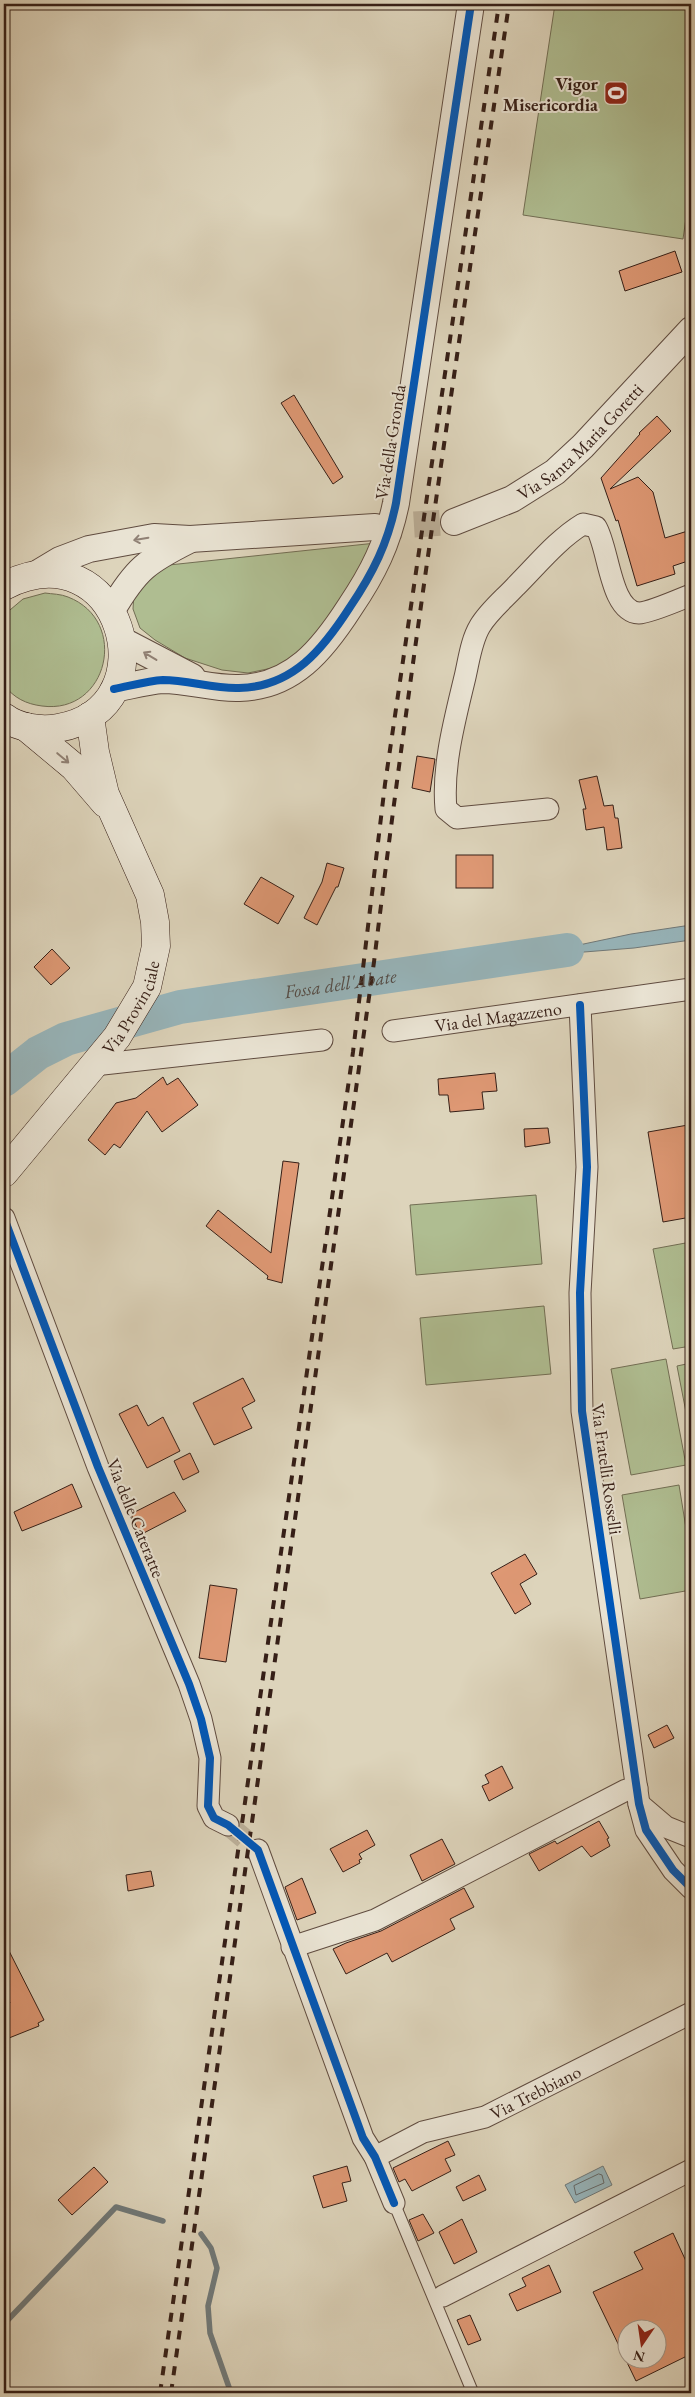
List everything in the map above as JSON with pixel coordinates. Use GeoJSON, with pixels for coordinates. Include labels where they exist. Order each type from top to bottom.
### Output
{"type":"FeatureCollection","features":[{"type":"Feature","properties":{"kind":"main road"},"geometry":{"type":"LineString","coordinates":[[4,586],[17,579],[35,575],[65,576],[79,581],[103,598],[112,610],[119,625],[123,641],[122,666],[114,689],[103,704],[90,716],[70,726],[48,729],[15,722]]}},
{"type":"Feature","properties":{"kind":"main road","name":"Via Provinciale"},"geometry":{"type":"LineString","coordinates":[[4,1174],[117,1037],[148,987],[156,946],[155,922],[150,895],[111,811],[95,752],[90,716]]}},
{"type":"Feature","properties":{"kind":"main road","name":"Via Provinciale"},"geometry":{"type":"LineString","coordinates":[[15,722],[74,767],[111,811]]}},
{"type":"Feature","properties":{"kind":"street","name":"Via della Gronda"},"geometry":{"type":"LineString","coordinates":[[114,689],[162,680],[238,688],[260,686],[284,678],[306,664],[334,633],[369,578],[384,550],[396,503],[471,4]]}},
{"type":"Feature","properties":{"kind":"street","name":"Via Santa Maria Goretti"},"geometry":{"type":"LineString","coordinates":[[454,522],[512,499],[555,472],[583,446],[691,332]]}},
{"type":"Feature","properties":{"kind":"street"},"geometry":{"type":"LineString","coordinates":[[548,809],[457,818],[446,809],[445,795],[448,766],[458,705],[472,643],[488,614],[573,530],[583,524],[596,527],[602,536],[617,596],[627,609],[640,613],[691,595]]}},
{"type":"Feature","properties":{"kind":"street"},"geometry":{"type":"LineString","coordinates":[[35,575],[60,560],[89,549],[154,537],[190,539],[375,527]]}},
{"type":"Feature","properties":{"kind":"street"},"geometry":{"type":"LineString","coordinates":[[112,610],[129,582],[154,557],[190,539]]}},
{"type":"Feature","properties":{"kind":"street","name":"Via della Gronda"},"geometry":{"type":"LineString","coordinates":[[123,641],[167,666],[209,684]]}},
{"type":"Feature","properties":{"kind":"street","name":"Via del Magazzeno"},"geometry":{"type":"LineString","coordinates":[[393,1030],[691,989]]}},
{"type":"Feature","properties":{"kind":"street","name":"Via Fratelli Rosselli"},"geometry":{"type":"LineString","coordinates":[[580,1005],[587,1168],[580,1293],[582,1411],[638,1796],[646,1830],[673,1870],[691,1888]]}},
{"type":"Feature","properties":{"kind":"street"},"geometry":{"type":"LineString","coordinates":[[94,1065],[322,1040]]}},
{"type":"Feature","properties":{"kind":"street","name":"Via delle Cateratte"},"geometry":{"type":"LineString","coordinates":[[4,1218],[98,1467],[189,1684],[201,1719],[210,1758],[208,1806],[214,1818],[228,1825]]}},
{"type":"Feature","properties":{"kind":"street"},"geometry":{"type":"LineString","coordinates":[[292,1947],[375,1920],[626,1790],[638,1796],[666,1827],[691,1837]]}},
{"type":"Feature","properties":{"kind":"street"},"geometry":{"type":"LineString","coordinates":[[258,1850],[363,2138],[375,2157],[394,2203]]}},
{"type":"Feature","properties":{"kind":"street","name":"Via Trebbiano"},"geometry":{"type":"LineString","coordinates":[[375,2157],[423,2132],[485,2117],[691,2014]]}},
{"type":"Feature","properties":{"kind":"street"},"geometry":{"type":"LineString","coordinates":[[443,2296],[691,2170]]}},
{"type":"Feature","properties":{"kind":"lane"},"geometry":{"type":"LineString","coordinates":[[394,2203],[473,2393]]}},
{"type":"Feature","properties":{"kind":"lane"},"geometry":{"type":"LineString","coordinates":[[687,2393],[691,2392]]}},
{"type":"Feature","properties":{"kind":"green space","name":"Vigor Misericordia"},"geometry":{"type":"Polygon","coordinates":[[[555,4],[691,4],[691,183],[683,239],[523,215],[555,4]]]}},
{"type":"Feature","properties":{"kind":"green space"},"geometry":{"type":"Polygon","coordinates":[[[376,543],[319,640],[277,667],[248,673],[222,670],[185,658],[155,640],[140,628],[133,609],[134,592],[139,581],[169,565],[376,543]]]}},
{"type":"Feature","properties":{"kind":"green space"},"geometry":{"type":"Polygon","coordinates":[[[45,593],[68,597],[87,609],[99,625],[104,644],[103,664],[96,682],[83,696],[65,705],[42,706],[31,704],[16,697],[4,685],[4,615],[23,599],[45,593]]]}},
{"type":"Feature","properties":{"kind":"green space"},"geometry":{"type":"Polygon","coordinates":[[[536,1195],[542,1264],[416,1275],[410,1205],[536,1195]]]}},
{"type":"Feature","properties":{"kind":"green space"},"geometry":{"type":"Polygon","coordinates":[[[691,1242],[691,1346],[673,1349],[653,1249],[691,1242]]]}},
{"type":"Feature","properties":{"kind":"green space"},"geometry":{"type":"Polygon","coordinates":[[[544,1306],[551,1374],[426,1385],[420,1318],[544,1306]]]}},
{"type":"Feature","properties":{"kind":"green space"},"geometry":{"type":"Polygon","coordinates":[[[666,1359],[686,1465],[631,1475],[611,1369],[666,1359]]]}},
{"type":"Feature","properties":{"kind":"green space"},"geometry":{"type":"Polygon","coordinates":[[[691,1363],[691,1438],[677,1366],[691,1363]]]}},
{"type":"Feature","properties":{"kind":"green space"},"geometry":{"type":"Polygon","coordinates":[[[679,1485],[691,1559],[691,1590],[640,1599],[622,1495],[679,1485]]]}},
{"type":"Feature","properties":{"kind":"water"},"geometry":{"type":"Polygon","coordinates":[[[691,925],[691,940],[634,948],[522,957],[631,934],[691,925]]]}},
{"type":"Feature","properties":{"kind":"water"},"geometry":{"type":"Polygon","coordinates":[[[603,2166],[612,2185],[575,2203],[565,2185],[603,2166]]]}},
{"type":"Feature","properties":{"kind":"building"},"geometry":{"type":"Polygon","coordinates":[[[675,251],[682,272],[625,291],[619,271],[675,251]]]}},
{"type":"Feature","properties":{"kind":"building"},"geometry":{"type":"Polygon","coordinates":[[[294,395],[343,477],[333,484],[281,403],[294,395]]]}},
{"type":"Feature","properties":{"kind":"building"},"geometry":{"type":"Polygon","coordinates":[[[657,416],[671,431],[610,489],[638,477],[653,492],[665,538],[691,530],[691,560],[673,566],[675,574],[637,586],[618,520],[616,521],[601,478],[639,433],[657,416]]]}},
{"type":"Feature","properties":{"kind":"building"},"geometry":{"type":"Polygon","coordinates":[[[417,756],[435,759],[430,792],[412,788],[417,756]]]}},
{"type":"Feature","properties":{"kind":"building"},"geometry":{"type":"Polygon","coordinates":[[[597,776],[604,806],[613,805],[615,818],[618,818],[622,848],[607,850],[604,827],[586,830],[583,809],[586,809],[579,780],[597,776]]]}},
{"type":"Feature","properties":{"kind":"building"},"geometry":{"type":"Polygon","coordinates":[[[456,855],[493,855],[493,888],[456,888],[456,855]]]}},
{"type":"Feature","properties":{"kind":"building"},"geometry":{"type":"Polygon","coordinates":[[[327,863],[344,868],[338,887],[336,887],[317,925],[304,918],[322,882],[327,863]]]}},
{"type":"Feature","properties":{"kind":"building"},"geometry":{"type":"Polygon","coordinates":[[[261,877],[294,896],[278,924],[244,904],[261,877]]]}},
{"type":"Feature","properties":{"kind":"building"},"geometry":{"type":"Polygon","coordinates":[[[52,949],[70,968],[51,985],[34,967],[52,949]]]}},
{"type":"Feature","properties":{"kind":"building"},"geometry":{"type":"Polygon","coordinates":[[[495,1073],[497,1091],[482,1092],[484,1109],[450,1112],[448,1095],[439,1095],[438,1079],[495,1073]]]}},
{"type":"Feature","properties":{"kind":"building"},"geometry":{"type":"Polygon","coordinates":[[[163,1077],[167,1085],[178,1078],[198,1105],[162,1132],[147,1111],[120,1148],[114,1144],[105,1155],[88,1140],[116,1103],[136,1098],[163,1077]]]}},
{"type":"Feature","properties":{"kind":"building"},"geometry":{"type":"Polygon","coordinates":[[[688,1125],[691,1142],[691,1217],[663,1222],[648,1132],[688,1125]]]}},
{"type":"Feature","properties":{"kind":"building"},"geometry":{"type":"Polygon","coordinates":[[[548,1128],[550,1143],[525,1147],[524,1129],[548,1128]]]}},
{"type":"Feature","properties":{"kind":"building"},"geometry":{"type":"Polygon","coordinates":[[[283,1161],[299,1163],[282,1283],[267,1279],[268,1276],[206,1226],[218,1210],[271,1253],[283,1161]]]}},
{"type":"Feature","properties":{"kind":"building"},"geometry":{"type":"Polygon","coordinates":[[[243,1378],[255,1401],[242,1408],[252,1428],[214,1445],[193,1403],[243,1378]]]}},
{"type":"Feature","properties":{"kind":"building"},"geometry":{"type":"Polygon","coordinates":[[[137,1405],[148,1426],[163,1417],[180,1451],[147,1468],[119,1414],[137,1405]]]}},
{"type":"Feature","properties":{"kind":"building"},"geometry":{"type":"Polygon","coordinates":[[[190,1453],[199,1472],[183,1480],[174,1461],[190,1453]]]}},
{"type":"Feature","properties":{"kind":"building"},"geometry":{"type":"Polygon","coordinates":[[[72,1484],[82,1507],[22,1531],[14,1512],[72,1484]]]}},
{"type":"Feature","properties":{"kind":"building"},"geometry":{"type":"Polygon","coordinates":[[[174,1492],[186,1511],[140,1535],[131,1514],[174,1492]]]}},
{"type":"Feature","properties":{"kind":"building"},"geometry":{"type":"Polygon","coordinates":[[[525,1554],[537,1574],[520,1584],[531,1604],[515,1614],[491,1573],[525,1554]]]}},
{"type":"Feature","properties":{"kind":"building"},"geometry":{"type":"Polygon","coordinates":[[[210,1585],[237,1589],[226,1662],[199,1658],[210,1585]]]}},
{"type":"Feature","properties":{"kind":"building"},"geometry":{"type":"Polygon","coordinates":[[[667,1725],[674,1738],[654,1748],[648,1735],[667,1725]]]}},
{"type":"Feature","properties":{"kind":"building"},"geometry":{"type":"Polygon","coordinates":[[[502,1766],[513,1788],[489,1801],[482,1786],[489,1783],[485,1775],[502,1766]]]}},
{"type":"Feature","properties":{"kind":"building"},"geometry":{"type":"Polygon","coordinates":[[[599,1821],[609,1838],[607,1839],[610,1846],[591,1857],[582,1846],[539,1871],[529,1854],[555,1841],[557,1844],[599,1821]]]}},
{"type":"Feature","properties":{"kind":"building"},"geometry":{"type":"Polygon","coordinates":[[[367,1830],[375,1845],[359,1854],[362,1859],[359,1860],[360,1863],[343,1872],[330,1849],[367,1830]]]}},
{"type":"Feature","properties":{"kind":"building"},"geometry":{"type":"Polygon","coordinates":[[[442,1839],[455,1864],[422,1881],[410,1855],[442,1839]]]}},
{"type":"Feature","properties":{"kind":"building"},"geometry":{"type":"Polygon","coordinates":[[[151,1871],[154,1886],[128,1891],[126,1875],[151,1871]]]}},
{"type":"Feature","properties":{"kind":"building"},"geometry":{"type":"Polygon","coordinates":[[[302,1878],[316,1913],[297,1920],[285,1887],[302,1878]]]}},
{"type":"Feature","properties":{"kind":"building"},"geometry":{"type":"Polygon","coordinates":[[[464,1888],[474,1907],[450,1919],[455,1929],[392,1962],[387,1953],[346,1974],[333,1949],[381,1931],[464,1888]]]}},
{"type":"Feature","properties":{"kind":"building"},"geometry":{"type":"Polygon","coordinates":[[[4,1941],[44,2020],[38,2023],[39,2026],[4,2040],[4,2005],[10,2003],[4,1986],[4,1941]]]}},
{"type":"Feature","properties":{"kind":"building"},"geometry":{"type":"Polygon","coordinates":[[[448,2141],[455,2155],[445,2159],[451,2171],[412,2191],[405,2179],[399,2182],[393,2168],[448,2141]]]}},
{"type":"Feature","properties":{"kind":"building"},"geometry":{"type":"Polygon","coordinates":[[[347,2166],[351,2181],[342,2183],[347,2201],[323,2208],[313,2176],[347,2166]]]}},
{"type":"Feature","properties":{"kind":"building"},"geometry":{"type":"Polygon","coordinates":[[[94,2167],[108,2182],[72,2215],[58,2200],[94,2167]]]}},
{"type":"Feature","properties":{"kind":"building"},"geometry":{"type":"Polygon","coordinates":[[[479,2175],[486,2190],[463,2201],[456,2187],[479,2175]]]}},
{"type":"Feature","properties":{"kind":"building"},"geometry":{"type":"Polygon","coordinates":[[[423,2214],[434,2233],[418,2241],[409,2220],[423,2214]]]}},
{"type":"Feature","properties":{"kind":"building"},"geometry":{"type":"Polygon","coordinates":[[[462,2219],[477,2252],[454,2264],[439,2232],[462,2219]]]}},
{"type":"Feature","properties":{"kind":"building"},"geometry":{"type":"Polygon","coordinates":[[[673,2233],[691,2272],[691,2354],[668,2365],[668,2320],[618,2320],[618,2344],[593,2292],[643,2269],[634,2252],[673,2233]]]}},
{"type":"Feature","properties":{"kind":"building"},"geometry":{"type":"Polygon","coordinates":[[[549,2265],[561,2292],[517,2311],[509,2294],[526,2286],[522,2278],[549,2265]]]}},
{"type":"Feature","properties":{"kind":"building"},"geometry":{"type":"Polygon","coordinates":[[[470,2315],[481,2340],[468,2345],[457,2320],[470,2315]]]}},
{"type":"Feature","properties":{"kind":"building"},"geometry":{"type":"Polygon","coordinates":[[[631,2370],[658,2370],[636,2381],[631,2370]]]}},
{"type":"Feature","properties":{"kind":"waterway","name":"Fossa dell'Abate"},"geometry":{"type":"LineString","coordinates":[[4,1080],[38,1053],[66,1039],[180,1007],[567,950]]}},
{"type":"Feature","properties":{"kind":"waterway"},"geometry":{"type":"LineString","coordinates":[[4,2324],[116,2207],[163,2221]]}},
{"type":"Feature","properties":{"kind":"waterway"},"geometry":{"type":"LineString","coordinates":[[201,2234],[211,2248],[217,2268],[208,2306],[210,2333],[231,2393]]}},
{"type":"Feature","properties":{"kind":"tunnel"},"geometry":{"type":"LineString","coordinates":[[375,527],[454,522]]}},
{"type":"Feature","properties":{"kind":"tunnel"},"geometry":{"type":"LineString","coordinates":[[228,1825],[258,1850]]}},
{"type":"Feature","properties":{"kind":"railway"},"geometry":{"type":"LineString","coordinates":[[160,2393],[353,1052],[385,784],[499,4]]}},
{"type":"Feature","properties":{"kind":"railway"},"geometry":{"type":"LineString","coordinates":[[171,2393],[374,962],[421,602],[509,4]]}},
{"type":"Feature","properties":{"kind":"cycle path"},"geometry":{"type":"LineString","coordinates":[[114,689],[163,680],[230,688],[258,686],[275,681],[291,673],[317,651],[340,622],[373,570],[389,531],[396,503],[471,4]]}},
{"type":"Feature","properties":{"kind":"cycle path"},"geometry":{"type":"LineString","coordinates":[[580,1005],[587,1167],[580,1293],[582,1411],[639,1804],[646,1830],[673,1870],[691,1888]]}},
{"type":"Feature","properties":{"kind":"cycle path"},"geometry":{"type":"LineString","coordinates":[[4,1218],[98,1467],[189,1684],[201,1719],[210,1758],[208,1806],[214,1818],[228,1825],[258,1850],[363,2138],[375,2157],[394,2203]]}},
{"type":"Feature","properties":{"kind":"place","name":"Vigor Misericordia"},"geometry":{"type":"Point","coordinates":[616,93]}}]}
